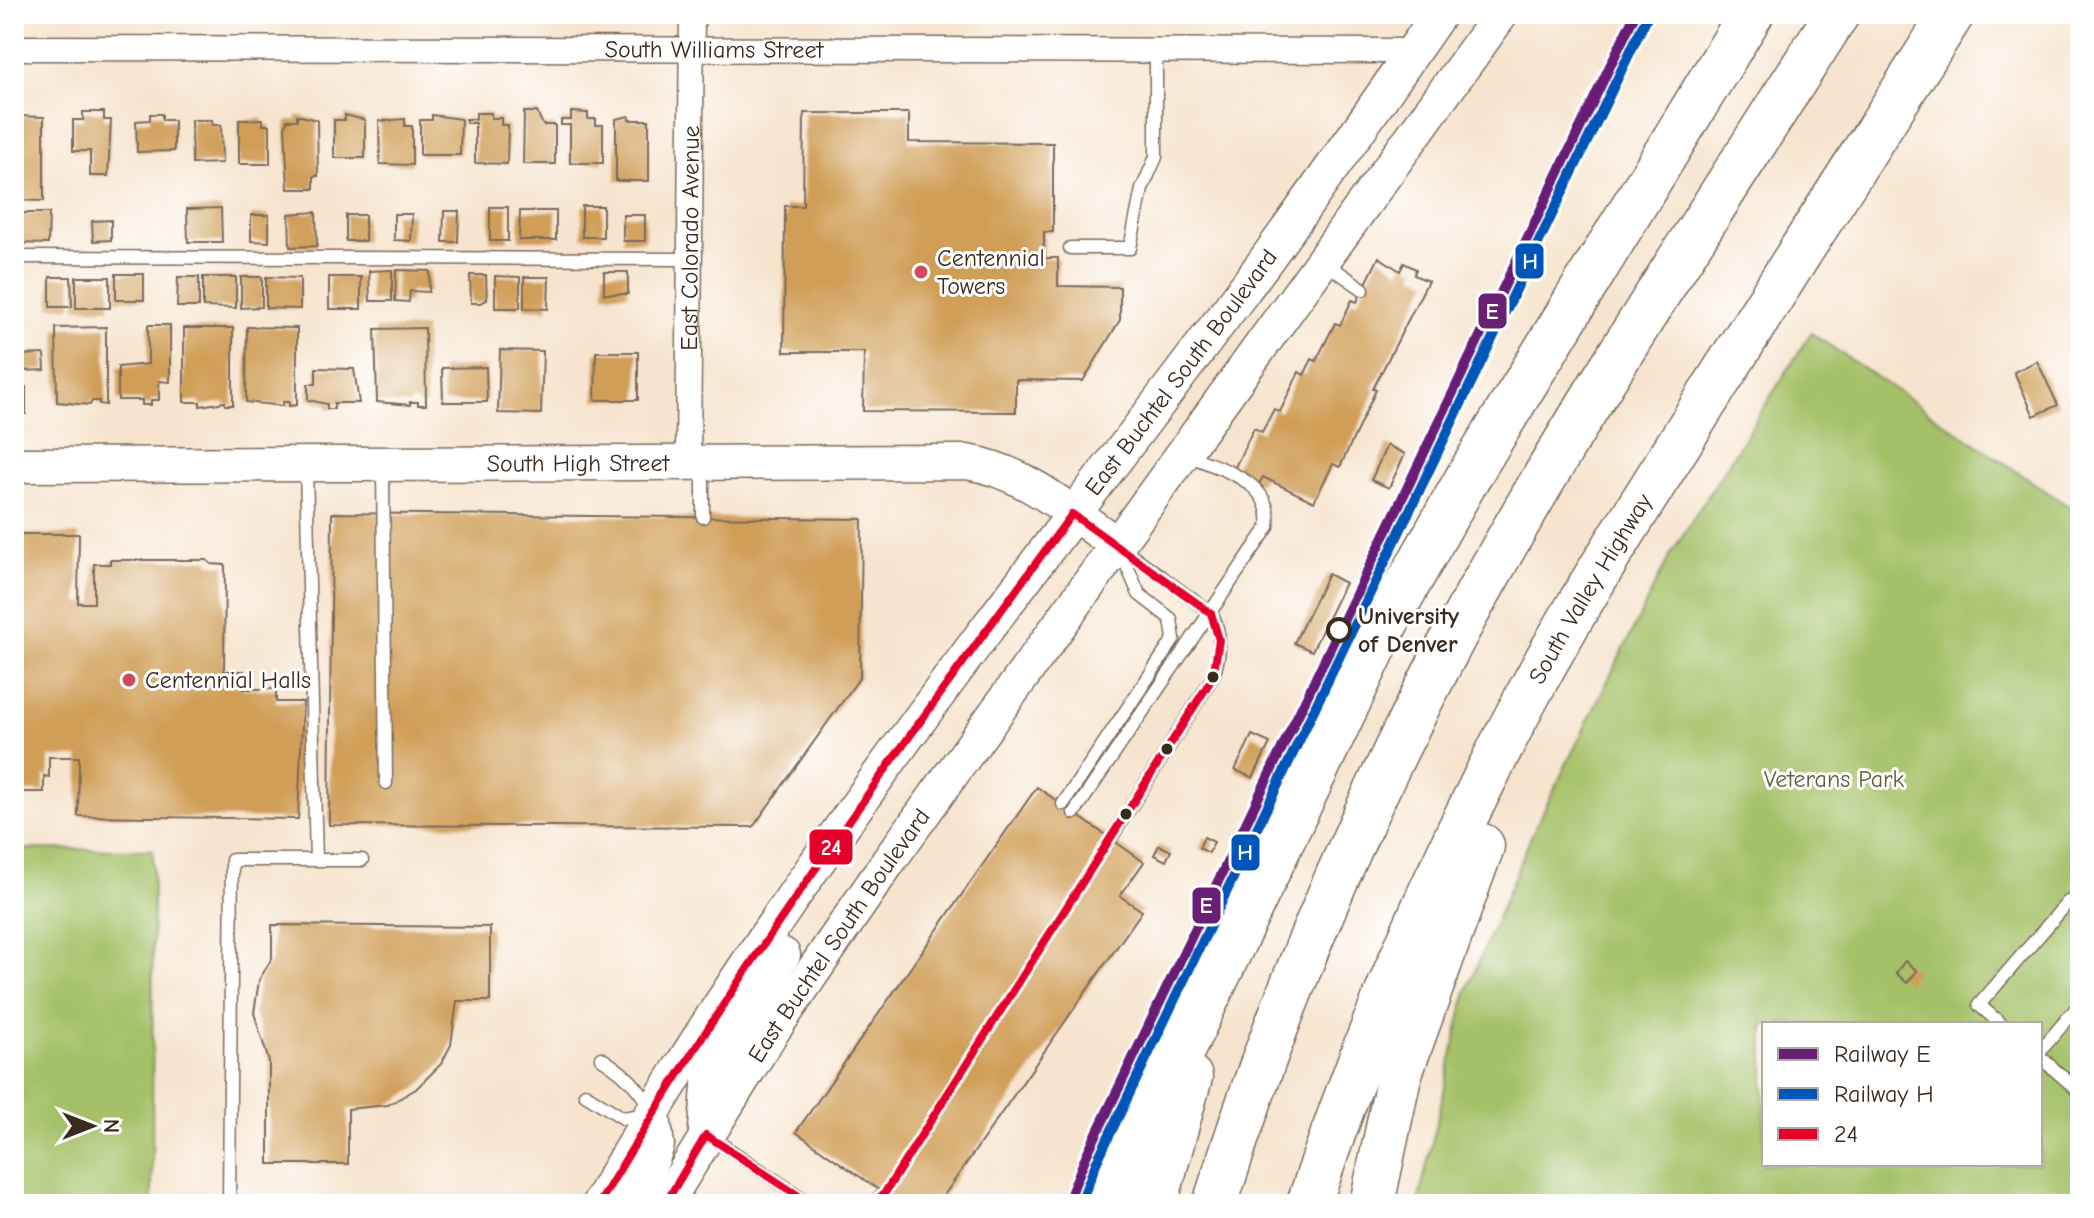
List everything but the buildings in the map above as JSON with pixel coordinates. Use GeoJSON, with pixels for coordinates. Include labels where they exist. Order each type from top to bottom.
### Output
{"type":"FeatureCollection","features":[{"type":"Feature","properties":{"kind":"highway"},"geometry":{"type":"LineString","coordinates":[[1215,1204],[1280,1019],[1329,897],[1458,630],[1608,375],[1837,14]]}},
{"type":"Feature","properties":{"kind":"highway","name":"South Valley Highway"},"geometry":{"type":"LineString","coordinates":[[1309,1204],[1368,1038],[1453,845],[1532,688],[1609,555],[1952,14]]}},
{"type":"Feature","properties":{"kind":"highway"},"geometry":{"type":"LineString","coordinates":[[1109,1204],[1355,684],[1434,535],[1751,15]]}},
{"type":"Feature","properties":{"kind":"highway"},"geometry":{"type":"LineString","coordinates":[[1372,1204],[1386,1126],[1418,1018],[1517,757],[1609,555]]}},
{"type":"Feature","properties":{"kind":"highway"},"geometry":{"type":"LineString","coordinates":[[1155,1204],[1196,1058],[1296,807]]}},
{"type":"Feature","properties":{"kind":"main road","name":"East Buchtel South Boulevard"},"geometry":{"type":"LineString","coordinates":[[599,1204],[653,1113],[812,873],[1072,514],[1242,293],[1439,14]]}},
{"type":"Feature","properties":{"kind":"main road","name":"East Buchtel South Boulevard"},"geometry":{"type":"LineString","coordinates":[[673,1198],[706,1135],[825,952],[1501,14]]}},
{"type":"Feature","properties":{"kind":"main road","name":"South High Street"},"geometry":{"type":"LineString","coordinates":[[14,465],[967,462],[1006,471],[1118,545]]}},
{"type":"Feature","properties":{"kind":"main road"},"geometry":{"type":"LineString","coordinates":[[706,1135],[709,1085],[718,1057],[791,942],[812,873]]}},
{"type":"Feature","properties":{"kind":"main road"},"geometry":{"type":"LineString","coordinates":[[636,1204],[657,1145],[653,1113]]}},
{"type":"Feature","properties":{"kind":"street","name":"East Colorado Avenue"},"geometry":{"type":"LineString","coordinates":[[692,14],[689,259],[695,462]]}},
{"type":"Feature","properties":{"kind":"street","name":"South Williams Street"},"geometry":{"type":"LineString","coordinates":[[14,48],[1414,51]]}},
{"type":"Feature","properties":{"kind":"lane"},"geometry":{"type":"LineString","coordinates":[[1070,248],[1130,248],[1142,189],[1156,157],[1156,50]]}},
{"type":"Feature","properties":{"kind":"lane"},"geometry":{"type":"LineString","coordinates":[[14,257],[689,259]]}},
{"type":"Feature","properties":{"kind":"lane"},"geometry":{"type":"LineString","coordinates":[[1324,262],[1363,289]]}},
{"type":"Feature","properties":{"kind":"lane"},"geometry":{"type":"LineString","coordinates":[[1074,813],[1268,527],[1268,505],[1248,482],[1185,454]]}},
{"type":"Feature","properties":{"kind":"lane"},"geometry":{"type":"LineString","coordinates":[[695,462],[703,517]]}},
{"type":"Feature","properties":{"kind":"lane"},"geometry":{"type":"LineString","coordinates":[[383,464],[386,783]]}},
{"type":"Feature","properties":{"kind":"lane"},"geometry":{"type":"LineString","coordinates":[[306,465],[316,860]]}},
{"type":"Feature","properties":{"kind":"lane"},"geometry":{"type":"LineString","coordinates":[[1111,838],[1213,677],[1219,640],[1211,613],[1118,545]]}},
{"type":"Feature","properties":{"kind":"lane"},"geometry":{"type":"LineString","coordinates":[[1063,804],[1174,639],[1171,619],[1139,594],[1118,545]]}},
{"type":"Feature","properties":{"kind":"lane"},"geometry":{"type":"LineString","coordinates":[[229,1204],[232,860],[362,860]]}},
{"type":"Feature","properties":{"kind":"lane"},"geometry":{"type":"LineString","coordinates":[[1999,1022],[1979,1005],[2068,902]]}},
{"type":"Feature","properties":{"kind":"lane"},"geometry":{"type":"LineString","coordinates":[[2042,1052],[2080,1004]]}},
{"type":"Feature","properties":{"kind":"lane"},"geometry":{"type":"LineString","coordinates":[[2042,1056],[2080,1092]]}},
{"type":"Feature","properties":{"kind":"lane"},"geometry":{"type":"LineString","coordinates":[[585,1094],[623,1118],[653,1113],[633,1081],[601,1058]]}},
{"type":"Feature","properties":{"kind":"lane"},"geometry":{"type":"LineString","coordinates":[[706,1135],[811,1204]]}},
{"type":"Feature","properties":{"kind":"lane"},"geometry":{"type":"LineString","coordinates":[[871,1204],[884,1194]]}},
{"type":"Feature","properties":{"kind":"green space","name":"Veterans Park"},"geometry":{"type":"Polygon","coordinates":[[[1811,333],[2080,514],[2080,1204],[1418,1204],[1467,990],[1533,832],[1669,557],[1811,333]]]}},
{"type":"Feature","properties":{"kind":"green space"},"geometry":{"type":"Polygon","coordinates":[[[14,849],[153,850],[152,1204],[14,1204],[14,849]]]}},
{"type":"Feature","properties":{"kind":"rail line","name":"E"},"geometry":{"type":"LineString","coordinates":[[1067,1204],[1086,1156],[1635,14]]}},
{"type":"Feature","properties":{"kind":"rail line","name":"H"},"geometry":{"type":"LineString","coordinates":[[1080,1204],[1097,1161],[1646,19]]}},
{"type":"Feature","properties":{"kind":"transit line","name":"24"},"geometry":{"type":"LineString","coordinates":[[599,1204],[653,1114],[767,939],[1072,514],[1211,613],[1219,640],[1213,677],[884,1194],[871,1204]]}},
{"type":"Feature","properties":{"kind":"transit line","name":"24"},"geometry":{"type":"LineString","coordinates":[[665,1204],[706,1135],[811,1204]]}},
{"type":"Feature","properties":{"kind":"place","name":"Centennial Towers"},"geometry":{"type":"Point","coordinates":[921,272]}},
{"type":"Feature","properties":{"kind":"place","name":"University of Denver"},"geometry":{"type":"Point","coordinates":[1339,630]}},
{"type":"Feature","properties":{"kind":"place","name":"Centennial Halls"},"geometry":{"type":"Point","coordinates":[129,680]}}]}
